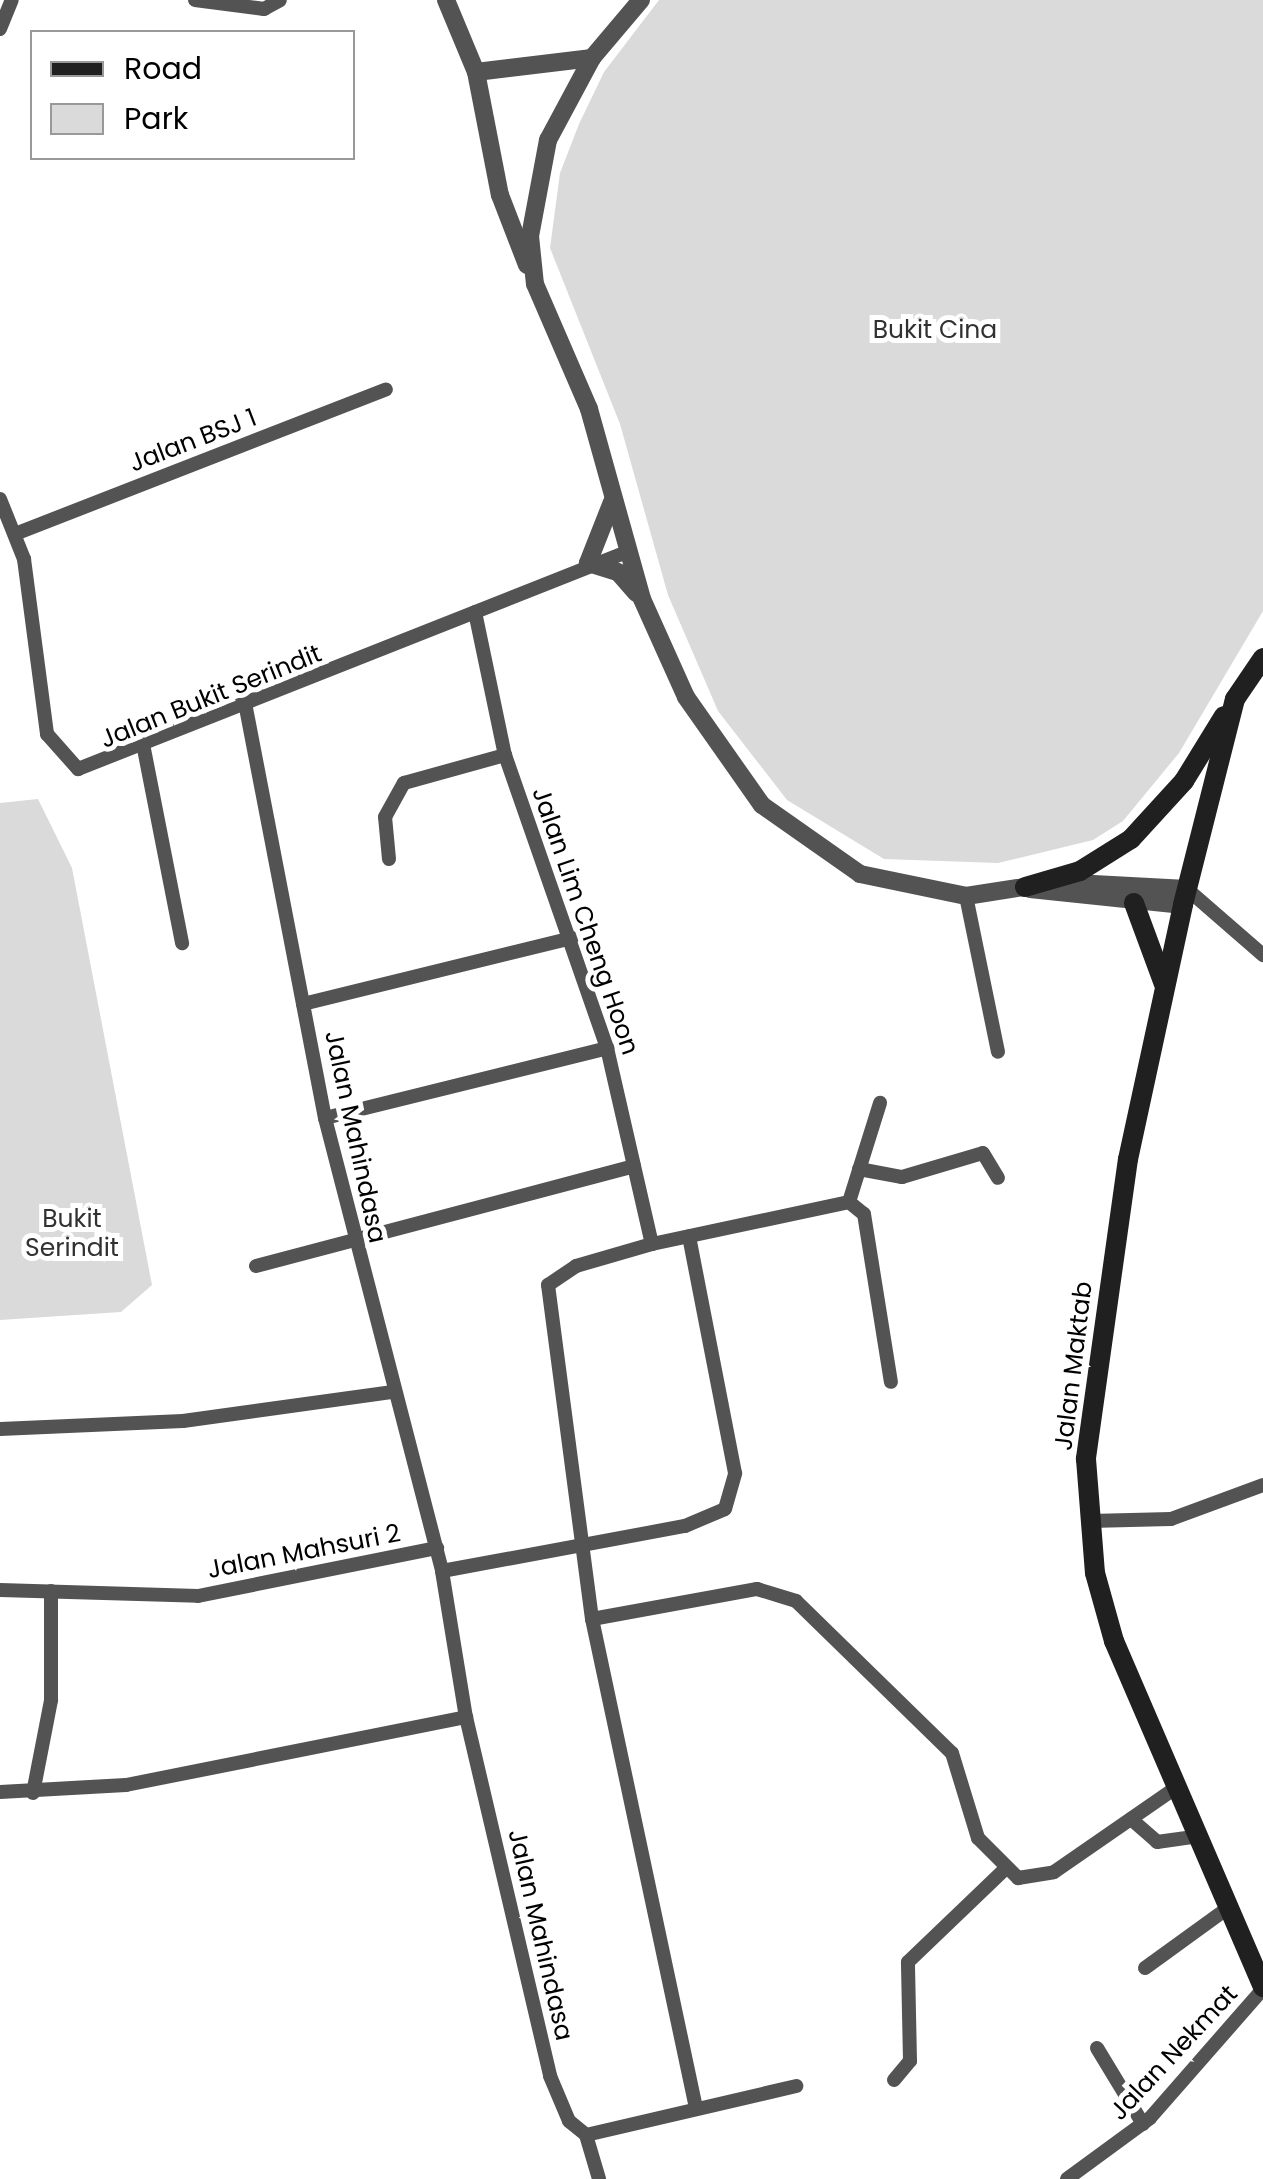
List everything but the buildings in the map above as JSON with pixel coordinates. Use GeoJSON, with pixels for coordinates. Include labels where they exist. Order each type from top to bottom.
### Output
{"type":"FeatureCollection","features":[{"type":"Feature","properties":{"kind":"main road"},"geometry":{"type":"LineString","coordinates":[[1025,888],[1080,870],[1131,839],[1184,781],[1263,658]]}},
{"type":"Feature","properties":{"kind":"main road","name":"Jalan Maktab"},"geometry":{"type":"LineString","coordinates":[[1235,699],[1191,900],[1166,991],[1102,1337],[1086,1459],[1090,1521],[1114,1641],[1194,1837],[1261,1978]]}},
{"type":"Feature","properties":{"kind":"main road"},"geometry":{"type":"LineString","coordinates":[[1134,903],[1166,991]]}},
{"type":"Feature","properties":{"kind":"street"},"geometry":{"type":"LineString","coordinates":[[0,29],[12,0]]}},
{"type":"Feature","properties":{"kind":"street"},"geometry":{"type":"LineString","coordinates":[[195,0],[264,9],[280,0]]}},
{"type":"Feature","properties":{"kind":"street"},"geometry":{"type":"LineString","coordinates":[[446,0],[476,72],[500,195],[589,409],[642,599],[695,711],[789,831],[896,888],[966,896],[1025,888],[1191,900],[1263,955]]}},
{"type":"Feature","properties":{"kind":"street"},"geometry":{"type":"LineString","coordinates":[[534,284],[536,186],[548,140],[592,58],[641,0]]}},
{"type":"Feature","properties":{"kind":"street"},"geometry":{"type":"LineString","coordinates":[[476,72],[592,58]]}},
{"type":"Feature","properties":{"kind":"street","name":"Jalan BSJ 1"},"geometry":{"type":"LineString","coordinates":[[15,534],[386,389]]}},
{"type":"Feature","properties":{"kind":"street","name":"Jalan Bukit Serindit"},"geometry":{"type":"LineString","coordinates":[[0,498],[15,534],[55,750],[78,768],[144,749],[588,562],[627,552]]}},
{"type":"Feature","properties":{"kind":"street"},"geometry":{"type":"LineString","coordinates":[[612,502],[588,562],[618,572],[642,599]]}},
{"type":"Feature","properties":{"kind":"street","name":"Jalan Lim Cheng Hoon"},"geometry":{"type":"LineString","coordinates":[[475,612],[505,755],[572,938],[607,1048],[652,1244]]}},
{"type":"Feature","properties":{"kind":"street","name":"Jalan Mahindasa"},"geometry":{"type":"LineString","coordinates":[[246,708],[325,1118],[353,1242],[442,1570],[466,1717],[550,2076],[569,2121],[586,2135],[598,2179]]}},
{"type":"Feature","properties":{"kind":"street"},"geometry":{"type":"LineString","coordinates":[[144,749],[182,943]]}},
{"type":"Feature","properties":{"kind":"street"},"geometry":{"type":"LineString","coordinates":[[390,858],[384,817],[404,783],[505,755]]}},
{"type":"Feature","properties":{"kind":"street"},"geometry":{"type":"LineString","coordinates":[[1025,888],[1134,903],[1191,900]]}},
{"type":"Feature","properties":{"kind":"street"},"geometry":{"type":"LineString","coordinates":[[966,896],[998,1052]]}},
{"type":"Feature","properties":{"kind":"street"},"geometry":{"type":"LineString","coordinates":[[303,1004],[572,938]]}},
{"type":"Feature","properties":{"kind":"street"},"geometry":{"type":"LineString","coordinates":[[325,1118],[607,1048]]}},
{"type":"Feature","properties":{"kind":"street"},"geometry":{"type":"LineString","coordinates":[[849,1202],[880,1103]]}},
{"type":"Feature","properties":{"kind":"street"},"geometry":{"type":"LineString","coordinates":[[859,1170],[902,1177],[983,1153],[998,1178]]}},
{"type":"Feature","properties":{"kind":"street"},"geometry":{"type":"LineString","coordinates":[[256,1266],[634,1166]]}},
{"type":"Feature","properties":{"kind":"street"},"geometry":{"type":"LineString","coordinates":[[696,2108],[592,1619],[544,1302],[560,1273],[652,1244],[849,1202]]}},
{"type":"Feature","properties":{"kind":"street"},"geometry":{"type":"LineString","coordinates":[[849,1202],[864,1214],[890,1382]]}},
{"type":"Feature","properties":{"kind":"street"},"geometry":{"type":"LineString","coordinates":[[442,1570],[581,1547],[709,1519],[732,1493],[689,1236]]}},
{"type":"Feature","properties":{"kind":"street"},"geometry":{"type":"LineString","coordinates":[[0,1429],[183,1421],[392,1392]]}},
{"type":"Feature","properties":{"kind":"street"},"geometry":{"type":"LineString","coordinates":[[1090,1521],[1171,1519],[1263,1485]]}},
{"type":"Feature","properties":{"kind":"street","name":"Jalan Mahsuri 2"},"geometry":{"type":"LineString","coordinates":[[0,1590],[198,1596],[436,1548]]}},
{"type":"Feature","properties":{"kind":"street"},"geometry":{"type":"LineString","coordinates":[[592,1619],[757,1590],[796,1601],[952,1753],[978,1838],[1004,1870],[1036,1879],[1054,1872],[1174,1789]]}},
{"type":"Feature","properties":{"kind":"street"},"geometry":{"type":"LineString","coordinates":[[33,1794],[51,1700],[51,1591]]}},
{"type":"Feature","properties":{"kind":"street"},"geometry":{"type":"LineString","coordinates":[[0,1792],[33,1794],[126,1785],[466,1717]]}},
{"type":"Feature","properties":{"kind":"street"},"geometry":{"type":"LineString","coordinates":[[1131,1819],[1157,1842],[1194,1837]]}},
{"type":"Feature","properties":{"kind":"street"},"geometry":{"type":"LineString","coordinates":[[894,2080],[910,2061],[908,1962],[1004,1870]]}},
{"type":"Feature","properties":{"kind":"street"},"geometry":{"type":"LineString","coordinates":[[1145,1968],[1228,1908]]}},
{"type":"Feature","properties":{"kind":"street","name":"Jalan Nekmat"},"geometry":{"type":"LineString","coordinates":[[1068,2179],[1144,2124],[1261,1978]]}},
{"type":"Feature","properties":{"kind":"street"},"geometry":{"type":"LineString","coordinates":[[1098,2048],[1144,2124]]}},
{"type":"Feature","properties":{"kind":"street"},"geometry":{"type":"LineString","coordinates":[[586,2135],[796,2086]]}},
{"type":"Feature","properties":{"kind":"green space","name":"Bukit Cina"},"geometry":{"type":"Polygon","coordinates":[[[659,0],[1263,0],[1263,611],[1179,753],[1123,821],[1093,840],[998,863],[884,859],[787,800],[718,711],[668,595],[620,424],[550,248],[560,173],[579,124],[604,72],[659,0]]]}},
{"type":"Feature","properties":{"kind":"green space","name":"Bukit Serindit"},"geometry":{"type":"Polygon","coordinates":[[[38,799],[72,868],[152,1285],[121,1312],[0,1320],[0,803],[38,799]]]}}]}
